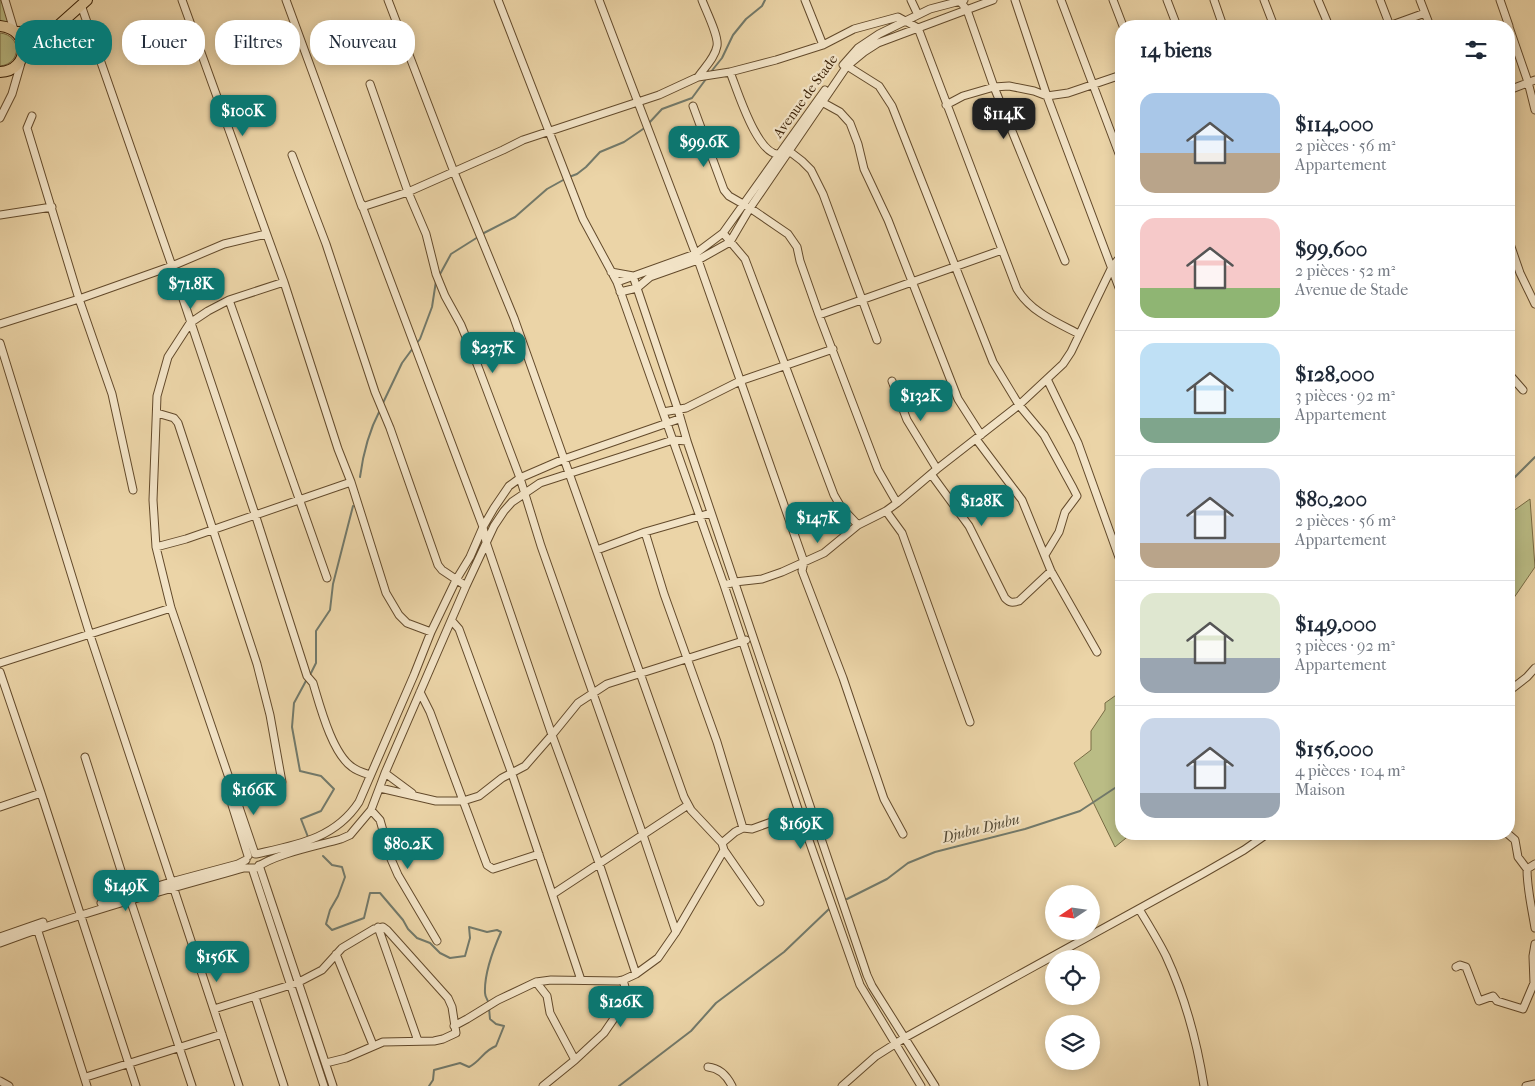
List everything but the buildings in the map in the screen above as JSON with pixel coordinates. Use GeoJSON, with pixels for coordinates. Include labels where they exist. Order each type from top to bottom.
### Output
{"type":"FeatureCollection","features":[{"type":"Feature","properties":{"kind":"highway"},"geometry":{"type":"LineString","coordinates":[[64,20],[84,3]]}},
{"type":"Feature","properties":{"kind":"highway"},"geometry":{"type":"LineString","coordinates":[[0,26],[15,31]]}},
{"type":"Feature","properties":{"kind":"highway"},"geometry":{"type":"LineString","coordinates":[[0,72],[13,69],[16,65]]}},
{"type":"Feature","properties":{"kind":"street"},"geometry":{"type":"LineString","coordinates":[[5,0],[15,31]]}},
{"type":"Feature","properties":{"kind":"street"},"geometry":{"type":"LineString","coordinates":[[182,0],[284,282],[386,593],[399,615],[407,623],[431,632]]}},
{"type":"Feature","properties":{"kind":"street"},"geometry":{"type":"LineString","coordinates":[[285,0],[483,527],[486,542],[552,736],[599,863],[636,974]]}},
{"type":"Feature","properties":{"kind":"street"},"geometry":{"type":"LineString","coordinates":[[388,0],[454,172],[514,318],[688,805],[722,843],[724,850],[760,902]]}},
{"type":"Feature","properties":{"kind":"street"},"geometry":{"type":"LineString","coordinates":[[498,0],[585,224],[617,282],[674,440],[799,812],[860,985],[921,1086]]}},
{"type":"Feature","properties":{"kind":"street"},"geometry":{"type":"LineString","coordinates":[[599,0],[697,257],[804,562],[802,571],[843,678],[884,799],[903,834]]}},
{"type":"Feature","properties":{"kind":"street"},"geometry":{"type":"LineString","coordinates":[[698,77],[712,58],[717,46],[716,38],[702,0]]}},
{"type":"Feature","properties":{"kind":"street"},"geometry":{"type":"LineString","coordinates":[[805,0],[823,45]]}},
{"type":"Feature","properties":{"kind":"street"},"geometry":{"type":"LineString","coordinates":[[911,0],[918,16]]}},
{"type":"Feature","properties":{"kind":"street"},"geometry":{"type":"LineString","coordinates":[[961,0],[968,10],[994,87],[1065,261]]}},
{"type":"Feature","properties":{"kind":"street","name":"Avenue de Stade"},"geometry":{"type":"LineString","coordinates":[[617,282],[697,257],[723,233],[747,206],[778,155],[821,101],[858,48],[879,34],[930,9],[961,0]]}},
{"type":"Feature","properties":{"kind":"street"},"geometry":{"type":"LineString","coordinates":[[993,0],[878,43],[845,65],[879,86],[892,106],[992,362],[1020,405],[1044,435],[1077,496],[1065,512],[1059,532],[1045,556]]}},
{"type":"Feature","properties":{"kind":"street"},"geometry":{"type":"LineString","coordinates":[[1015,0],[1047,96],[1115,276]]}},
{"type":"Feature","properties":{"kind":"street"},"geometry":{"type":"LineString","coordinates":[[1061,0],[1115,143]]}},
{"type":"Feature","properties":{"kind":"street"},"geometry":{"type":"LineString","coordinates":[[1113,0],[1120,20]]}},
{"type":"Feature","properties":{"kind":"street"},"geometry":{"type":"LineString","coordinates":[[1167,0],[1175,20]]}},
{"type":"Feature","properties":{"kind":"street"},"geometry":{"type":"LineString","coordinates":[[1214,0],[1221,20]]}},
{"type":"Feature","properties":{"kind":"street"},"geometry":{"type":"LineString","coordinates":[[1264,0],[1272,20]]}},
{"type":"Feature","properties":{"kind":"street"},"geometry":{"type":"LineString","coordinates":[[1318,0],[1326,20]]}},
{"type":"Feature","properties":{"kind":"street"},"geometry":{"type":"LineString","coordinates":[[1380,0],[1387,20]]}},
{"type":"Feature","properties":{"kind":"street"},"geometry":{"type":"LineString","coordinates":[[1420,0],[1428,20]]}},
{"type":"Feature","properties":{"kind":"street"},"geometry":{"type":"LineString","coordinates":[[1500,0],[1507,20]]}},
{"type":"Feature","properties":{"kind":"street"},"geometry":{"type":"LineString","coordinates":[[84,3],[309,677],[334,742],[344,760],[353,768],[370,775]]}},
{"type":"Feature","properties":{"kind":"street"},"geometry":{"type":"LineString","coordinates":[[1406,20],[1425,13]]}},
{"type":"Feature","properties":{"kind":"street"},"geometry":{"type":"LineString","coordinates":[[362,207],[408,192],[503,150],[512,144],[637,103],[698,77],[730,72],[823,45],[854,29],[898,17],[918,28],[1017,289],[1023,299],[1040,313],[1079,334]]}},
{"type":"Feature","properties":{"kind":"street"},"geometry":{"type":"LineString","coordinates":[[1515,41],[1531,81],[1535,110]]}},
{"type":"Feature","properties":{"kind":"street"},"geometry":{"type":"LineString","coordinates":[[0,118],[12,94],[20,65]]}},
{"type":"Feature","properties":{"kind":"street"},"geometry":{"type":"LineString","coordinates":[[730,72],[758,140],[763,146],[778,155],[789,152],[811,170],[877,340]]}},
{"type":"Feature","properties":{"kind":"street"},"geometry":{"type":"LineString","coordinates":[[946,105],[963,96],[994,87],[1009,86],[1034,91],[1047,96],[1068,93],[1115,77]]}},
{"type":"Feature","properties":{"kind":"street"},"geometry":{"type":"LineString","coordinates":[[1515,88],[1531,81]]}},
{"type":"Feature","properties":{"kind":"street"},"geometry":{"type":"LineString","coordinates":[[370,84],[408,192],[426,234],[445,296],[461,325],[520,478],[541,546],[676,932]]}},
{"type":"Feature","properties":{"kind":"street"},"geometry":{"type":"LineString","coordinates":[[620,292],[637,288],[650,277],[730,242],[747,206],[789,152],[821,101],[840,112],[850,123],[858,144],[864,169],[888,220],[958,399],[978,437],[1022,500],[1051,571],[1097,652]]}},
{"type":"Feature","properties":{"kind":"street"},"geometry":{"type":"LineString","coordinates":[[693,106],[724,190],[729,196],[788,234],[797,248],[819,315],[878,470],[897,502]]}},
{"type":"Feature","properties":{"kind":"street"},"geometry":{"type":"LineString","coordinates":[[32,116],[27,128],[79,299],[112,394],[133,490]]}},
{"type":"Feature","properties":{"kind":"street"},"geometry":{"type":"LineString","coordinates":[[292,155],[326,244],[375,392],[390,428],[438,564],[442,570],[466,586]]}},
{"type":"Feature","properties":{"kind":"street"},"geometry":{"type":"LineString","coordinates":[[0,215],[52,207]]}},
{"type":"Feature","properties":{"kind":"street"},"geometry":{"type":"LineString","coordinates":[[723,233],[744,259],[834,494],[841,507],[858,525]]}},
{"type":"Feature","properties":{"kind":"street"},"geometry":{"type":"LineString","coordinates":[[0,324],[79,299],[172,266],[224,244],[266,234]]}},
{"type":"Feature","properties":{"kind":"street"},"geometry":{"type":"LineString","coordinates":[[819,315],[1002,250]]}},
{"type":"Feature","properties":{"kind":"street"},"geometry":{"type":"LineString","coordinates":[[1515,259],[1535,304]]}},
{"type":"Feature","properties":{"kind":"street"},"geometry":{"type":"LineString","coordinates":[[724,585],[782,572],[824,553],[843,540],[858,525],[886,511],[1020,405],[1063,364],[1115,263]]}},
{"type":"Feature","properties":{"kind":"street"},"geometry":{"type":"LineString","coordinates":[[611,272],[633,276],[752,638],[867,975],[935,1086]]}},
{"type":"Feature","properties":{"kind":"street"},"geometry":{"type":"LineString","coordinates":[[284,282],[229,300],[208,311],[190,323],[168,357],[157,396],[153,500],[156,547],[171,608],[232,786],[253,861],[294,985],[324,1086]]}},
{"type":"Feature","properties":{"kind":"street"},"geometry":{"type":"LineString","coordinates":[[229,300],[327,578]]}},
{"type":"Feature","properties":{"kind":"street"},"geometry":{"type":"LineString","coordinates":[[0,343],[90,635],[239,1086]]}},
{"type":"Feature","properties":{"kind":"street"},"geometry":{"type":"LineString","coordinates":[[663,412],[686,408],[740,381],[833,349]]}},
{"type":"Feature","properties":{"kind":"street"},"geometry":{"type":"LineString","coordinates":[[1047,379],[1078,443],[1115,540]]}},
{"type":"Feature","properties":{"kind":"street"},"geometry":{"type":"LineString","coordinates":[[892,381],[907,420],[934,472],[969,526],[1005,598],[1009,602],[1019,601],[1051,571]]}},
{"type":"Feature","properties":{"kind":"street"},"geometry":{"type":"LineString","coordinates":[[1515,381],[1523,390]]}},
{"type":"Feature","properties":{"kind":"street"},"geometry":{"type":"LineString","coordinates":[[157,413],[174,418],[178,423],[257,664],[270,715],[282,782]]}},
{"type":"Feature","properties":{"kind":"street"},"geometry":{"type":"LineString","coordinates":[[0,937],[253,861],[324,835],[340,826],[359,802],[431,632],[456,580],[470,557],[483,527],[509,486],[520,478],[564,459],[679,419]]}},
{"type":"Feature","properties":{"kind":"street"},"geometry":{"type":"LineString","coordinates":[[253,861],[272,859],[341,839],[350,835],[371,810],[385,773],[486,542],[494,526],[512,502],[540,483],[674,440],[687,441]]}},
{"type":"Feature","properties":{"kind":"street"},"geometry":{"type":"LineString","coordinates":[[156,547],[299,501],[351,482]]}},
{"type":"Feature","properties":{"kind":"street"},"geometry":{"type":"LineString","coordinates":[[886,511],[902,533],[970,722]]}},
{"type":"Feature","properties":{"kind":"street"},"geometry":{"type":"LineString","coordinates":[[597,550],[645,532],[712,513]]}},
{"type":"Feature","properties":{"kind":"street"},"geometry":{"type":"LineString","coordinates":[[645,532],[682,648],[688,658],[717,742],[743,828]]}},
{"type":"Feature","properties":{"kind":"street"},"geometry":{"type":"LineString","coordinates":[[0,662],[171,608]]}},
{"type":"Feature","properties":{"kind":"street"},"geometry":{"type":"LineString","coordinates":[[452,621],[459,629],[512,774],[581,980]]}},
{"type":"Feature","properties":{"kind":"street"},"geometry":{"type":"LineString","coordinates":[[380,788],[436,800],[463,801],[479,796],[502,778],[525,766],[578,703],[607,684],[752,638]]}},
{"type":"Feature","properties":{"kind":"street"},"geometry":{"type":"LineString","coordinates":[[1515,686],[1535,668]]}},
{"type":"Feature","properties":{"kind":"street"},"geometry":{"type":"LineString","coordinates":[[0,672],[136,1086]]}},
{"type":"Feature","properties":{"kind":"street"},"geometry":{"type":"LineString","coordinates":[[420,692],[430,712],[489,868],[493,869],[539,854]]}},
{"type":"Feature","properties":{"kind":"street"},"geometry":{"type":"LineString","coordinates":[[85,757],[192,1086]]}},
{"type":"Feature","properties":{"kind":"street"},"geometry":{"type":"LineString","coordinates":[[385,773],[415,795]]}},
{"type":"Feature","properties":{"kind":"street"},"geometry":{"type":"LineString","coordinates":[[0,806],[41,793]]}},
{"type":"Feature","properties":{"kind":"street"},"geometry":{"type":"LineString","coordinates":[[553,894],[688,805]]}},
{"type":"Feature","properties":{"kind":"street"},"geometry":{"type":"LineString","coordinates":[[371,810],[380,820],[391,859],[398,875],[437,941]]}},
{"type":"Feature","properties":{"kind":"street"},"geometry":{"type":"LineString","coordinates":[[722,843],[728,836],[743,828],[752,829],[799,812]]}},
{"type":"Feature","properties":{"kind":"street"},"geometry":{"type":"LineString","coordinates":[[842,1086],[870,1061],[906,1037],[1139,909],[1258,840]]}},
{"type":"Feature","properties":{"kind":"street"},"geometry":{"type":"LineString","coordinates":[[1515,840],[1518,857],[1527,869],[1527,882],[1535,928]]}},
{"type":"Feature","properties":{"kind":"street"},"geometry":{"type":"LineString","coordinates":[[454,1026],[488,1006],[536,982],[551,980],[623,980],[636,974],[658,958],[676,932],[724,850]]}},
{"type":"Feature","properties":{"kind":"street"},"geometry":{"type":"LineString","coordinates":[[1527,869],[1535,864]]}},
{"type":"Feature","properties":{"kind":"street"},"geometry":{"type":"LineString","coordinates":[[831,902],[841,898]]}},
{"type":"Feature","properties":{"kind":"street"},"geometry":{"type":"LineString","coordinates":[[1139,909],[1166,956],[1189,1020],[1200,1060],[1204,1086]]}},
{"type":"Feature","properties":{"kind":"street"},"geometry":{"type":"LineString","coordinates":[[0,943],[36,927]]}},
{"type":"Feature","properties":{"kind":"street"},"geometry":{"type":"LineString","coordinates":[[36,927],[86,1077],[87,1086]]}},
{"type":"Feature","properties":{"kind":"street"},"geometry":{"type":"LineString","coordinates":[[214,1009],[294,985],[322,970],[342,948],[378,927],[387,930],[448,998],[452,1007],[456,1033],[442,1039],[390,1041],[372,1045],[346,1058],[326,1063]]}},
{"type":"Feature","properties":{"kind":"street"},"geometry":{"type":"LineString","coordinates":[[378,927],[418,1041]]}},
{"type":"Feature","properties":{"kind":"street"},"geometry":{"type":"LineString","coordinates":[[1456,967],[1460,965],[1466,967],[1479,1000],[1493,996],[1497,1002],[1522,1009],[1534,983],[1533,956],[1535,944]]}},
{"type":"Feature","properties":{"kind":"street"},"geometry":{"type":"LineString","coordinates":[[336,954],[372,1045]]}},
{"type":"Feature","properties":{"kind":"street"},"geometry":{"type":"LineString","coordinates":[[544,1086],[604,1033],[621,1008],[627,994],[623,980]]}},
{"type":"Feature","properties":{"kind":"street"},"geometry":{"type":"LineString","coordinates":[[536,982],[547,996],[550,1013],[575,1060]]}},
{"type":"Feature","properties":{"kind":"street"},"geometry":{"type":"LineString","coordinates":[[294,985],[326,1063],[333,1086]]}},
{"type":"Feature","properties":{"kind":"street"},"geometry":{"type":"LineString","coordinates":[[255,997],[284,1086]]}},
{"type":"Feature","properties":{"kind":"street"},"geometry":{"type":"LineString","coordinates":[[86,1077],[222,1034]]}},
{"type":"Feature","properties":{"kind":"street"},"geometry":{"type":"LineString","coordinates":[[708,1067],[720,1071],[732,1086]]}},
{"type":"Feature","properties":{"kind":"street"},"geometry":{"type":"LineString","coordinates":[[0,1081],[9,1086]]}},
{"type":"Feature","properties":{"kind":"street"},"geometry":{"type":"LineString","coordinates":[[1526,1086],[1535,1084]]}},
{"type":"Feature","properties":{"kind":"green space"},"geometry":{"type":"Polygon","coordinates":[[[1,0],[10,24],[0,23],[1,0]]]}},
{"type":"Feature","properties":{"kind":"green space"},"geometry":{"type":"Polygon","coordinates":[[[0,33],[12,39],[15,44],[15,55],[7,64],[0,66],[0,33]]]}},
{"type":"Feature","properties":{"kind":"green space"},"geometry":{"type":"Polygon","coordinates":[[[1530,499],[1535,567],[1515,596],[1515,510],[1530,499]]]}},
{"type":"Feature","properties":{"kind":"green space"},"geometry":{"type":"Polygon","coordinates":[[[1115,696],[1115,840],[1124,840],[1115,847],[1074,763],[1091,750],[1091,731],[1105,710],[1105,703],[1115,696]]]}},
{"type":"Feature","properties":{"kind":"waterway"},"geometry":{"type":"LineString","coordinates":[[710,73],[722,58],[733,35],[746,19],[762,6],[765,0]]}},
{"type":"Feature","properties":{"kind":"waterway"},"geometry":{"type":"LineString","coordinates":[[649,123],[662,109],[692,98],[706,79]]}},
{"type":"Feature","properties":{"kind":"waterway"},"geometry":{"type":"LineString","coordinates":[[569,177],[586,167],[600,152],[624,142],[646,127]]}},
{"type":"Feature","properties":{"kind":"waterway"},"geometry":{"type":"LineString","coordinates":[[482,234],[515,217],[547,189],[565,179]]}},
{"type":"Feature","properties":{"kind":"waterway"},"geometry":{"type":"LineString","coordinates":[[439,276],[451,254],[478,237]]}},
{"type":"Feature","properties":{"kind":"waterway"},"geometry":{"type":"LineString","coordinates":[[416,344],[420,339],[432,307],[436,281]]}},
{"type":"Feature","properties":{"kind":"waterway"},"geometry":{"type":"LineString","coordinates":[[382,405],[402,363],[413,348]]}},
{"type":"Feature","properties":{"kind":"waterway"},"geometry":{"type":"LineString","coordinates":[[360,477],[367,443],[380,410]]}},
{"type":"Feature","properties":{"kind":"waterway","name":"Djubu Djubu"},"geometry":{"type":"LineString","coordinates":[[1515,477],[1535,457]]}},
{"type":"Feature","properties":{"kind":"waterway"},"geometry":{"type":"LineString","coordinates":[[310,675],[316,663],[316,631],[330,610],[333,584],[353,506]]}},
{"type":"Feature","properties":{"kind":"waterway"},"geometry":{"type":"LineString","coordinates":[[307,679],[294,703],[292,727],[300,771],[321,776],[334,789],[321,811],[301,819],[308,837]]}},
{"type":"Feature","properties":{"kind":"waterway","name":"Djubu Djubu"},"geometry":{"type":"LineString","coordinates":[[847,899],[887,879],[908,863],[935,852],[1025,829],[1080,811],[1115,788]]}},
{"type":"Feature","properties":{"kind":"waterway"},"geometry":{"type":"LineString","coordinates":[[323,856],[332,865],[342,867],[345,877],[330,910],[326,924],[332,930],[364,918],[370,893],[380,893],[417,938],[430,943],[440,953],[450,958],[465,956],[470,938],[469,927],[487,932],[497,930],[501,932],[492,954],[486,978],[485,994],[489,1004]]}},
{"type":"Feature","properties":{"kind":"waterway","name":"Djubu Djubu"},"geometry":{"type":"LineString","coordinates":[[619,1086],[691,1031],[716,1003],[784,952],[829,909]]}},
{"type":"Feature","properties":{"kind":"waterway"},"geometry":{"type":"LineString","coordinates":[[429,1086],[433,1080],[434,1070],[460,1063],[469,1067],[496,1046],[504,1026],[496,1024],[490,1019],[489,1008]]}}]}
